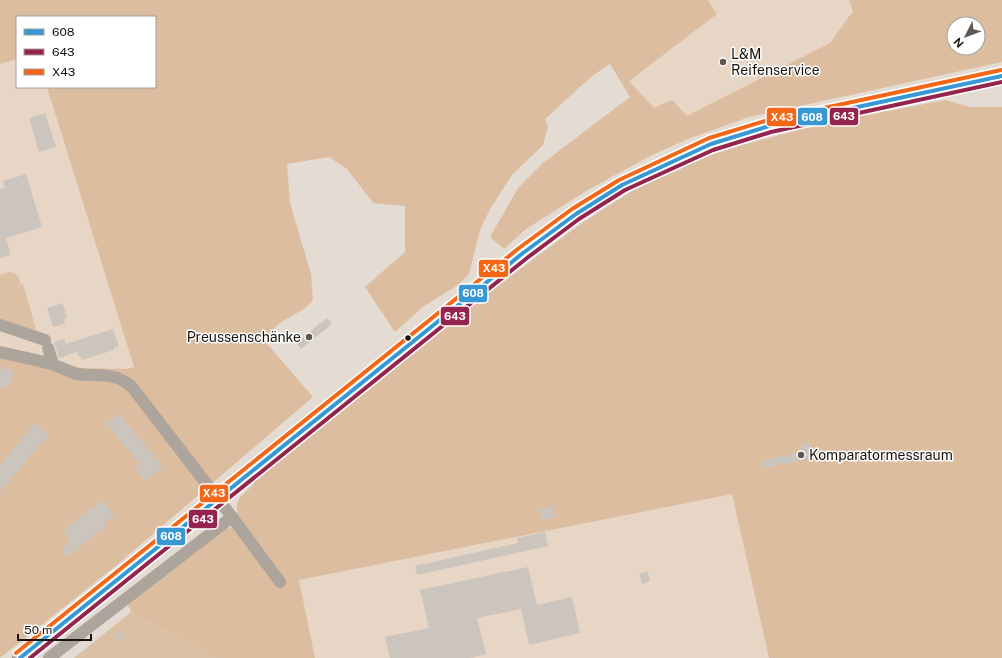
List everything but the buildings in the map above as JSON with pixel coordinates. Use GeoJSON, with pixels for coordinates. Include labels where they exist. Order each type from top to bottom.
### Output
{"type":"FeatureCollection","features":[{"type":"Feature","properties":{"kind":"main road"},"geometry":{"type":"LineString","coordinates":[[20,658],[516,258],[576,214],[622,185],[711,144],[769,126],[1002,76]]}},
{"type":"Feature","properties":{"kind":"lane"},"geometry":{"type":"LineString","coordinates":[[0,325],[47,344],[53,364]]}},
{"type":"Feature","properties":{"kind":"lane"},"geometry":{"type":"LineString","coordinates":[[0,352],[53,364],[76,374],[110,376],[122,379],[132,387],[280,582]]}},
{"type":"Feature","properties":{"kind":"lane"},"geometry":{"type":"LineString","coordinates":[[49,658],[232,517]]}},
{"type":"Feature","properties":{"kind":"shaded area"},"geometry":{"type":"Polygon","coordinates":[[[0,0],[708,0],[717,14],[629,81],[654,108],[672,100],[687,116],[830,43],[853,11],[849,0],[1002,0],[1002,62],[749,117],[688,139],[650,156],[586,191],[526,229],[504,249],[490,237],[518,188],[543,163],[630,97],[610,64],[592,76],[545,119],[548,127],[543,145],[512,175],[490,209],[480,230],[469,274],[458,285],[424,306],[395,332],[365,287],[405,252],[405,206],[373,203],[347,169],[329,157],[287,164],[290,203],[311,274],[313,300],[304,309],[281,322],[263,339],[313,397],[118,564],[0,658],[0,346],[81,368],[126,369],[134,367],[47,88],[156,88],[156,16],[16,16],[16,59],[0,64],[0,0]]]}},
{"type":"Feature","properties":{"kind":"shaded area","name":"L&M Reifenservice"},"geometry":{"type":"Polygon","coordinates":[[[708,0],[849,0],[854,11],[830,43],[687,116],[654,108],[629,81],[717,14],[708,0]]]}},
{"type":"Feature","properties":{"kind":"shaded area"},"geometry":{"type":"Polygon","coordinates":[[[16,59],[16,88],[47,88],[135,367],[126,369],[81,368],[0,346],[0,64],[16,59]]]}},
{"type":"Feature","properties":{"kind":"shaded area"},"geometry":{"type":"Polygon","coordinates":[[[945,100],[970,107],[1002,107],[1002,658],[769,658],[732,494],[299,580],[315,658],[216,658],[131,612],[127,602],[226,529],[232,527],[238,520],[237,507],[239,499],[254,484],[253,477],[487,294],[582,223],[632,191],[699,159],[739,146],[821,124],[945,100]]]}},
{"type":"Feature","properties":{"kind":"shaded area"},"geometry":{"type":"Polygon","coordinates":[[[8,272],[16,274],[21,285],[23,284],[36,329],[34,330],[0,320],[0,275],[8,272]]]}},
{"type":"Feature","properties":{"kind":"shaded area"},"geometry":{"type":"Polygon","coordinates":[[[732,494],[769,658],[315,658],[299,580],[732,494]]]}},
{"type":"Feature","properties":{"kind":"shaded area"},"geometry":{"type":"Polygon","coordinates":[[[131,612],[216,658],[74,658],[131,612]]]}},
{"type":"Feature","properties":{"kind":"transit line","name":"X43"},"geometry":{"type":"LineString","coordinates":[[16,653],[519,248],[572,209],[619,180],[709,138],[768,120],[1001,70]]}},
{"type":"Feature","properties":{"kind":"transit line","name":"608"},"geometry":{"type":"LineString","coordinates":[[20,658],[523,253],[576,214],[622,185],[711,144],[769,126],[1002,76]]}},
{"type":"Feature","properties":{"kind":"transit line","name":"643"},"geometry":{"type":"LineString","coordinates":[[30,658],[527,258],[579,219],[625,190],[713,150],[771,132],[1002,82]]}},
{"type":"Feature","properties":{"kind":"place","name":"L&M Reifenservice"},"geometry":{"type":"Point","coordinates":[723,62]}},
{"type":"Feature","properties":{"kind":"place","name":"Preussenschänke"},"geometry":{"type":"Point","coordinates":[309,337]}},
{"type":"Feature","properties":{"kind":"place","name":"Komparatormessraum"},"geometry":{"type":"Point","coordinates":[801,455]}}]}
